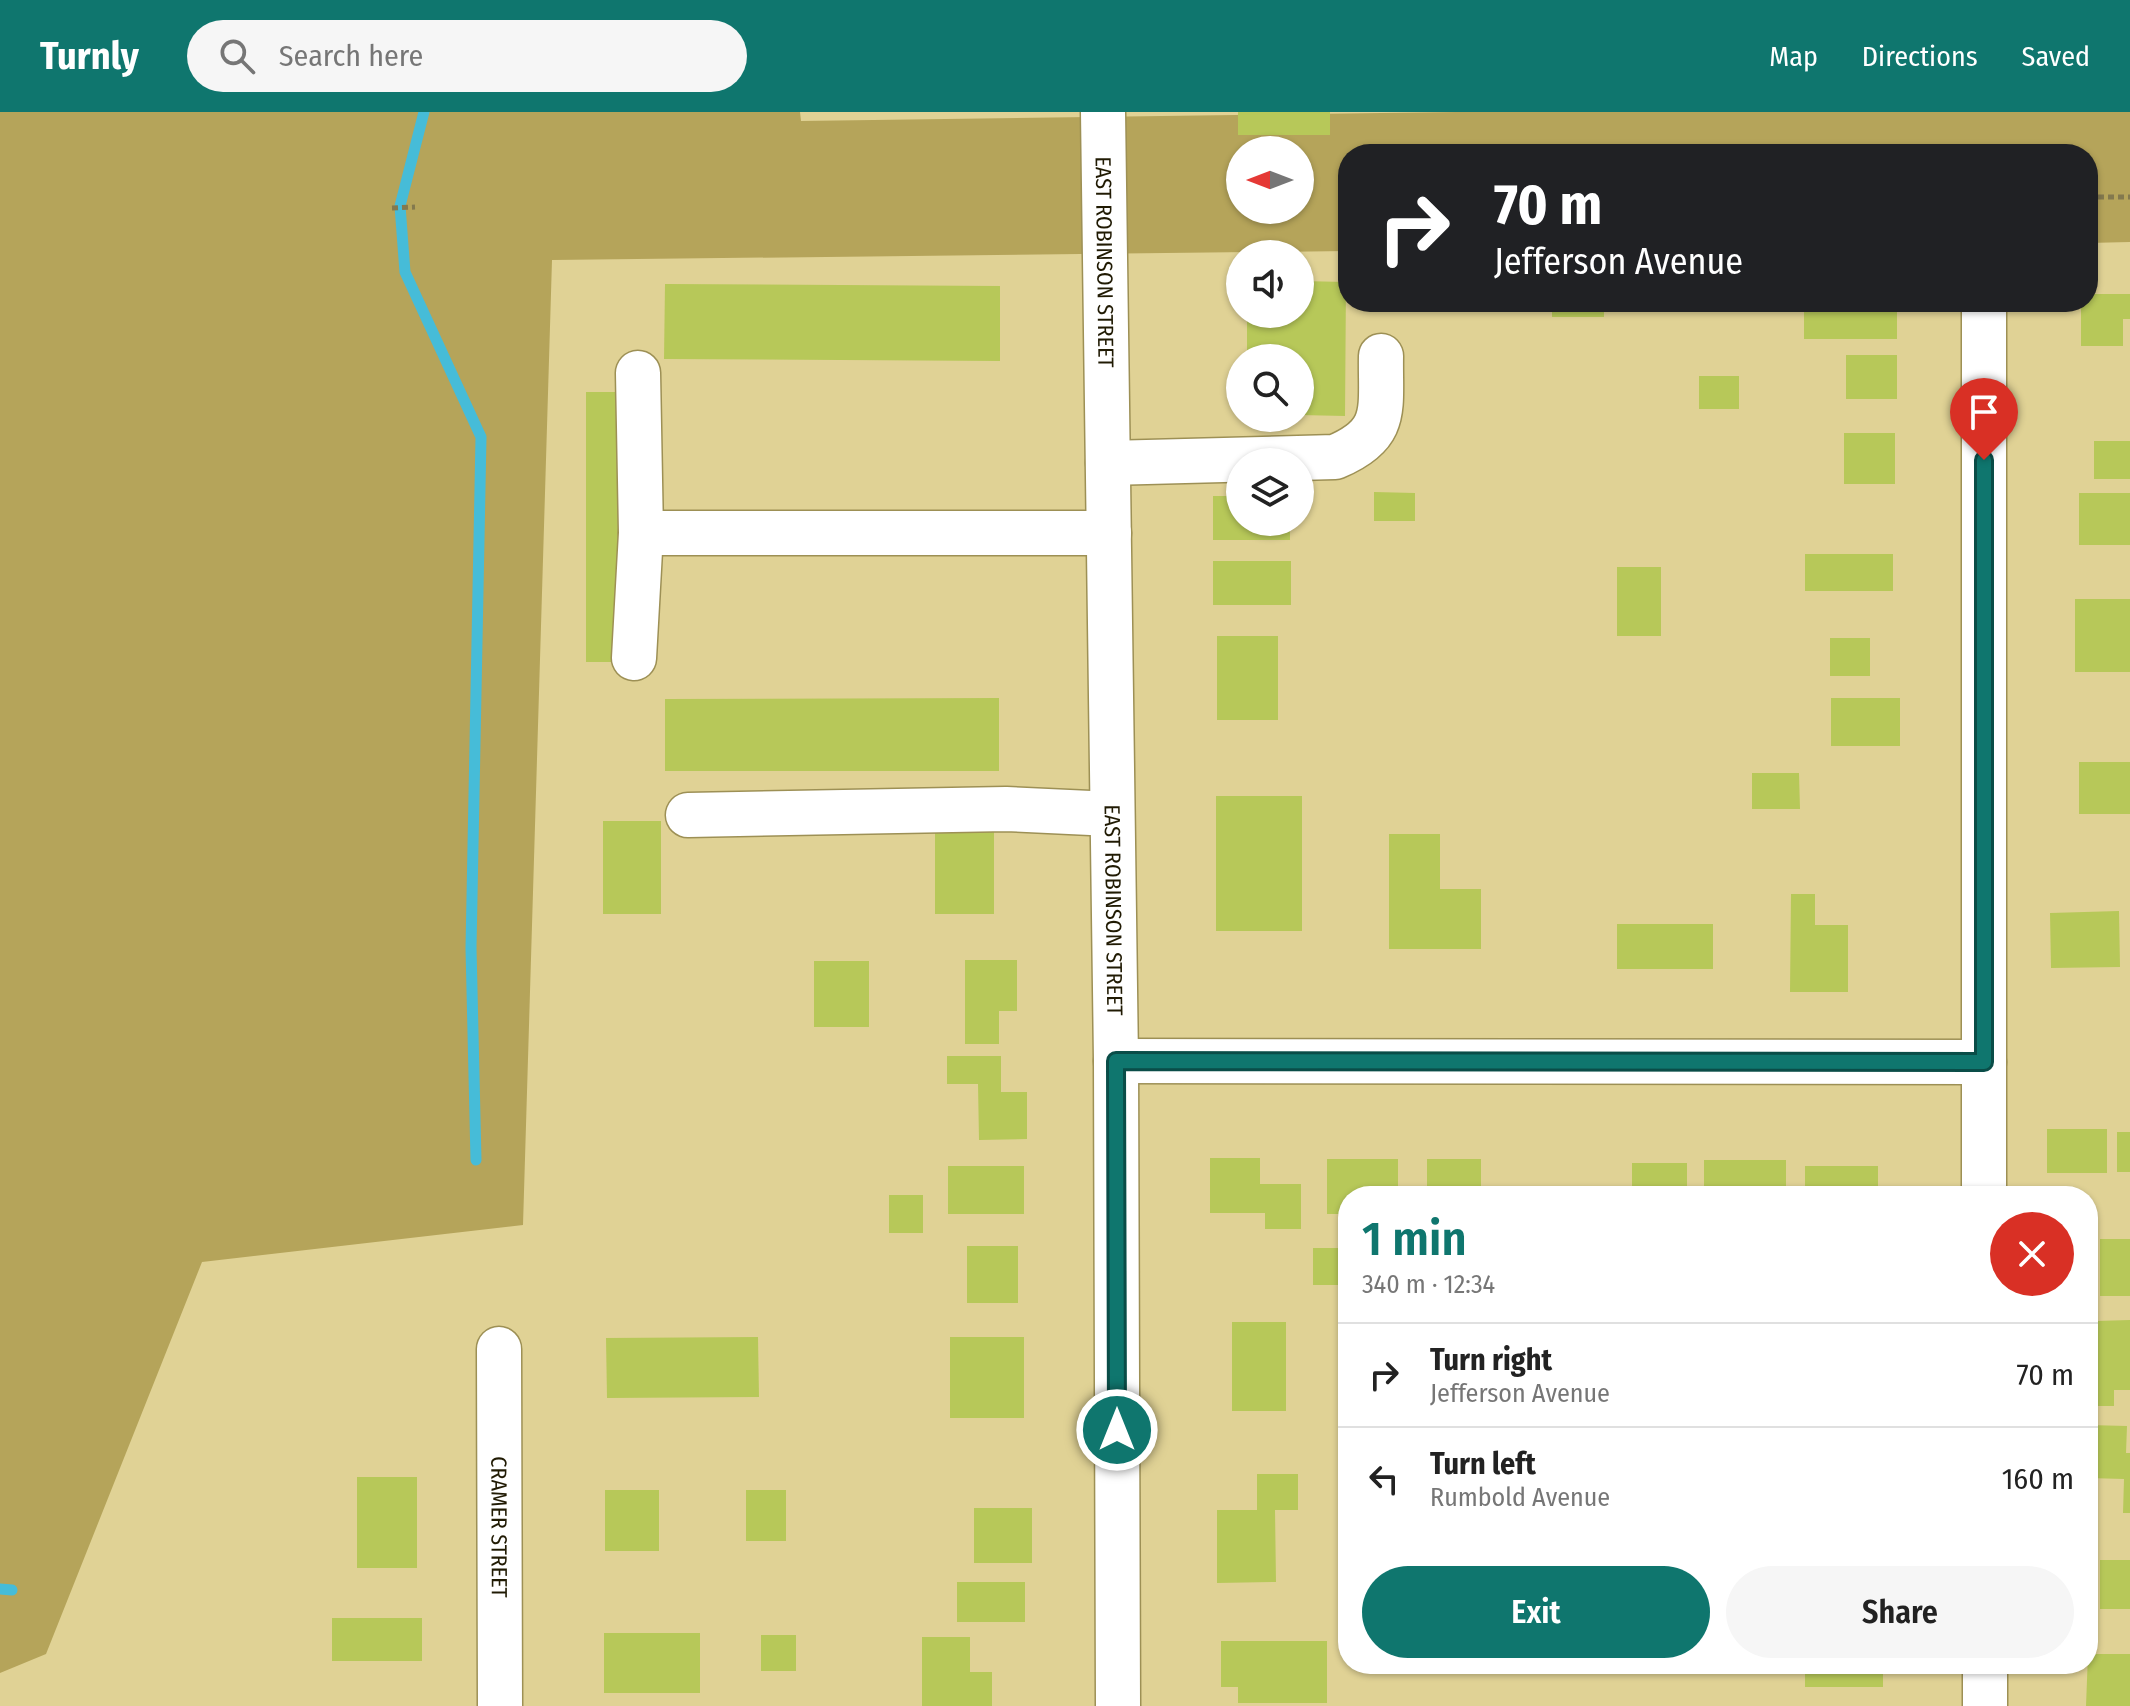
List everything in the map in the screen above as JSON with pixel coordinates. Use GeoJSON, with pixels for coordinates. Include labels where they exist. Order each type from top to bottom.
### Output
{"type":"FeatureCollection","features":[{"type":"Feature","properties":{"kind":"street","name":"EAST ROBINSON STREET"},"geometry":{"type":"LineString","coordinates":[[1103,112],[1116,1061],[1118,1706]]}},
{"type":"Feature","properties":{"kind":"street"},"geometry":{"type":"LineString","coordinates":[[1984,312],[1984,1186]]}},
{"type":"Feature","properties":{"kind":"street"},"geometry":{"type":"LineString","coordinates":[[1108,463],[1335,457],[1357,448],[1374,432],[1380,414],[1381,356]]}},
{"type":"Feature","properties":{"kind":"street"},"geometry":{"type":"LineString","coordinates":[[634,658],[641,533],[638,373]]}},
{"type":"Feature","properties":{"kind":"street"},"geometry":{"type":"LineString","coordinates":[[641,533],[1109,533]]}},
{"type":"Feature","properties":{"kind":"street"},"geometry":{"type":"LineString","coordinates":[[688,815],[1006,809],[1112,814]]}},
{"type":"Feature","properties":{"kind":"street"},"geometry":{"type":"LineString","coordinates":[[1116,1061],[1984,1062]]}},
{"type":"Feature","properties":{"kind":"street","name":"CRAMER STREET"},"geometry":{"type":"LineString","coordinates":[[499,1349],[500,1706]]}},
{"type":"Feature","properties":{"kind":"street"},"geometry":{"type":"LineString","coordinates":[[1985,1674],[1985,1706]]}},
{"type":"Feature","properties":{"kind":"path"},"geometry":{"type":"LineString","coordinates":[[2098,197],[2130,197]]}},
{"type":"Feature","properties":{"kind":"path"},"geometry":{"type":"LineString","coordinates":[[392,208],[415,207]]}},
{"type":"Feature","properties":{"kind":"shaded area"},"geometry":{"type":"Polygon","coordinates":[[[0,112],[800,112],[801,121],[1456,112],[2130,112],[2130,242],[2098,243],[2098,144],[1338,144],[1338,251],[1314,251],[1314,240],[1226,240],[1226,252],[552,260],[523,1225],[202,1262],[46,1654],[0,1673],[0,112]]]}},
{"type":"Feature","properties":{"kind":"building"},"geometry":{"type":"Polygon","coordinates":[[[1238,112],[1330,112],[1330,135],[1238,135],[1238,112]]]}},
{"type":"Feature","properties":{"kind":"building"},"geometry":{"type":"Polygon","coordinates":[[[1314,281],[1338,282],[1338,312],[1346,312],[1345,416],[1314,415],[1314,344],[1247,344],[1247,328],[1314,328],[1314,281]]]}},
{"type":"Feature","properties":{"kind":"building"},"geometry":{"type":"Polygon","coordinates":[[[665,284],[1000,286],[1000,361],[664,359],[665,284]]]}},
{"type":"Feature","properties":{"kind":"building"},"geometry":{"type":"Polygon","coordinates":[[[2098,294],[2130,294],[2130,319],[2123,319],[2123,346],[2081,346],[2081,312],[2098,312],[2098,294]]]}},
{"type":"Feature","properties":{"kind":"building"},"geometry":{"type":"Polygon","coordinates":[[[1552,312],[1604,312],[1604,317],[1552,317],[1552,312]]]}},
{"type":"Feature","properties":{"kind":"building"},"geometry":{"type":"Polygon","coordinates":[[[1804,312],[1897,312],[1897,339],[1804,339],[1804,312]]]}},
{"type":"Feature","properties":{"kind":"building"},"geometry":{"type":"Polygon","coordinates":[[[1846,355],[1897,355],[1897,399],[1846,399],[1846,355]]]}},
{"type":"Feature","properties":{"kind":"building"},"geometry":{"type":"Polygon","coordinates":[[[1699,376],[1739,376],[1739,409],[1699,409],[1699,376]]]}},
{"type":"Feature","properties":{"kind":"building"},"geometry":{"type":"Polygon","coordinates":[[[586,392],[626,392],[626,662],[586,662],[586,392]]]}},
{"type":"Feature","properties":{"kind":"building"},"geometry":{"type":"Polygon","coordinates":[[[1844,433],[1895,433],[1895,484],[1844,484],[1844,433]]]}},
{"type":"Feature","properties":{"kind":"building"},"geometry":{"type":"Polygon","coordinates":[[[2094,441],[2130,441],[2130,479],[2094,479],[2094,441]]]}},
{"type":"Feature","properties":{"kind":"building"},"geometry":{"type":"Polygon","coordinates":[[[1374,492],[1415,493],[1415,521],[1374,521],[1374,492]]]}},
{"type":"Feature","properties":{"kind":"building"},"geometry":{"type":"Polygon","coordinates":[[[2079,493],[2130,493],[2130,545],[2079,545],[2079,493]]]}},
{"type":"Feature","properties":{"kind":"building"},"geometry":{"type":"Polygon","coordinates":[[[1213,496],[1226,496],[1226,536],[1290,536],[1290,540],[1213,540],[1213,496]]]}},
{"type":"Feature","properties":{"kind":"building"},"geometry":{"type":"Polygon","coordinates":[[[1805,554],[1893,554],[1893,591],[1805,591],[1805,554]]]}},
{"type":"Feature","properties":{"kind":"building"},"geometry":{"type":"Polygon","coordinates":[[[1213,561],[1291,561],[1291,605],[1213,605],[1213,561]]]}},
{"type":"Feature","properties":{"kind":"building"},"geometry":{"type":"Polygon","coordinates":[[[1617,567],[1661,567],[1661,636],[1617,636],[1617,567]]]}},
{"type":"Feature","properties":{"kind":"building"},"geometry":{"type":"Polygon","coordinates":[[[2075,599],[2130,599],[2130,672],[2075,672],[2075,599]]]}},
{"type":"Feature","properties":{"kind":"building"},"geometry":{"type":"Polygon","coordinates":[[[1217,636],[1278,636],[1278,720],[1217,720],[1217,636]]]}},
{"type":"Feature","properties":{"kind":"building"},"geometry":{"type":"Polygon","coordinates":[[[1830,638],[1870,638],[1870,676],[1830,676],[1830,638]]]}},
{"type":"Feature","properties":{"kind":"building"},"geometry":{"type":"Polygon","coordinates":[[[999,698],[999,771],[665,771],[665,699],[999,698]]]}},
{"type":"Feature","properties":{"kind":"building"},"geometry":{"type":"Polygon","coordinates":[[[1831,698],[1900,698],[1900,746],[1831,746],[1831,698]]]}},
{"type":"Feature","properties":{"kind":"building"},"geometry":{"type":"Polygon","coordinates":[[[2079,762],[2130,762],[2130,814],[2079,814],[2079,762]]]}},
{"type":"Feature","properties":{"kind":"building"},"geometry":{"type":"Polygon","coordinates":[[[1752,773],[1799,773],[1800,809],[1752,809],[1752,773]]]}},
{"type":"Feature","properties":{"kind":"building"},"geometry":{"type":"Polygon","coordinates":[[[1216,796],[1302,796],[1302,931],[1216,931],[1216,796]]]}},
{"type":"Feature","properties":{"kind":"building"},"geometry":{"type":"Polygon","coordinates":[[[603,821],[661,821],[661,914],[603,914],[603,821]]]}},
{"type":"Feature","properties":{"kind":"building"},"geometry":{"type":"Polygon","coordinates":[[[935,821],[994,821],[994,914],[935,914],[935,821]]]}},
{"type":"Feature","properties":{"kind":"building"},"geometry":{"type":"Polygon","coordinates":[[[1389,834],[1440,834],[1440,889],[1481,889],[1481,949],[1389,949],[1389,834]]]}},
{"type":"Feature","properties":{"kind":"building"},"geometry":{"type":"Polygon","coordinates":[[[1791,894],[1815,894],[1815,925],[1848,925],[1848,992],[1790,992],[1791,894]]]}},
{"type":"Feature","properties":{"kind":"building"},"geometry":{"type":"Polygon","coordinates":[[[2119,911],[2120,967],[2051,968],[2050,913],[2119,911]]]}},
{"type":"Feature","properties":{"kind":"building"},"geometry":{"type":"Polygon","coordinates":[[[1617,924],[1713,924],[1713,969],[1617,969],[1617,924]]]}},
{"type":"Feature","properties":{"kind":"building"},"geometry":{"type":"Polygon","coordinates":[[[965,960],[1017,960],[1017,1011],[999,1011],[999,1044],[965,1044],[965,960]]]}},
{"type":"Feature","properties":{"kind":"building"},"geometry":{"type":"Polygon","coordinates":[[[814,961],[869,961],[869,1027],[814,1027],[814,961]]]}},
{"type":"Feature","properties":{"kind":"building"},"geometry":{"type":"Polygon","coordinates":[[[947,1056],[1001,1056],[1001,1092],[1027,1092],[1027,1139],[979,1140],[978,1084],[947,1084],[947,1056]]]}},
{"type":"Feature","properties":{"kind":"building"},"geometry":{"type":"Polygon","coordinates":[[[2047,1129],[2107,1129],[2107,1173],[2047,1173],[2047,1129]]]}},
{"type":"Feature","properties":{"kind":"building"},"geometry":{"type":"Polygon","coordinates":[[[2117,1132],[2130,1132],[2130,1172],[2117,1172],[2117,1132]]]}},
{"type":"Feature","properties":{"kind":"building"},"geometry":{"type":"Polygon","coordinates":[[[1210,1158],[1260,1158],[1260,1184],[1301,1184],[1301,1229],[1265,1229],[1265,1213],[1210,1213],[1210,1158]]]}},
{"type":"Feature","properties":{"kind":"building"},"geometry":{"type":"Polygon","coordinates":[[[1327,1159],[1398,1159],[1398,1186],[1338,1186],[1338,1214],[1327,1214],[1327,1159]]]}},
{"type":"Feature","properties":{"kind":"building"},"geometry":{"type":"Polygon","coordinates":[[[1427,1159],[1481,1159],[1481,1186],[1427,1186],[1427,1159]]]}},
{"type":"Feature","properties":{"kind":"building"},"geometry":{"type":"Polygon","coordinates":[[[1704,1160],[1786,1160],[1786,1186],[1704,1186],[1704,1160]]]}},
{"type":"Feature","properties":{"kind":"building"},"geometry":{"type":"Polygon","coordinates":[[[1632,1163],[1687,1163],[1687,1186],[1632,1186],[1632,1163]]]}},
{"type":"Feature","properties":{"kind":"building"},"geometry":{"type":"Polygon","coordinates":[[[948,1166],[1024,1166],[1024,1214],[948,1214],[948,1166]]]}},
{"type":"Feature","properties":{"kind":"building"},"geometry":{"type":"Polygon","coordinates":[[[1805,1166],[1878,1166],[1878,1186],[1805,1186],[1805,1166]]]}},
{"type":"Feature","properties":{"kind":"building"},"geometry":{"type":"Polygon","coordinates":[[[889,1195],[923,1195],[923,1233],[889,1233],[889,1195]]]}},
{"type":"Feature","properties":{"kind":"building"},"geometry":{"type":"Polygon","coordinates":[[[2100,1239],[2130,1239],[2130,1296],[2100,1296],[2100,1239]]]}},
{"type":"Feature","properties":{"kind":"building"},"geometry":{"type":"Polygon","coordinates":[[[967,1246],[1018,1246],[1018,1303],[967,1303],[967,1246]]]}},
{"type":"Feature","properties":{"kind":"building"},"geometry":{"type":"Polygon","coordinates":[[[1313,1248],[1338,1248],[1338,1285],[1313,1285],[1313,1248]]]}},
{"type":"Feature","properties":{"kind":"building"},"geometry":{"type":"Polygon","coordinates":[[[2130,1320],[2130,1390],[2114,1390],[2114,1406],[2098,1406],[2098,1321],[2130,1320]]]}},
{"type":"Feature","properties":{"kind":"building"},"geometry":{"type":"Polygon","coordinates":[[[1232,1322],[1286,1322],[1286,1411],[1232,1411],[1232,1322]]]}},
{"type":"Feature","properties":{"kind":"building"},"geometry":{"type":"Polygon","coordinates":[[[758,1337],[759,1397],[607,1398],[606,1338],[758,1337]]]}},
{"type":"Feature","properties":{"kind":"building"},"geometry":{"type":"Polygon","coordinates":[[[950,1337],[1024,1337],[1024,1418],[950,1418],[950,1337]]]}},
{"type":"Feature","properties":{"kind":"building"},"geometry":{"type":"Polygon","coordinates":[[[2098,1425],[2127,1426],[2130,1513],[2123,1513],[2124,1479],[2098,1478],[2098,1425]]]}},
{"type":"Feature","properties":{"kind":"building"},"geometry":{"type":"Polygon","coordinates":[[[1257,1474],[1298,1474],[1298,1510],[1275,1510],[1276,1582],[1217,1583],[1217,1510],[1257,1510],[1257,1474]]]}},
{"type":"Feature","properties":{"kind":"building"},"geometry":{"type":"Polygon","coordinates":[[[357,1477],[417,1477],[417,1568],[357,1568],[357,1477]]]}},
{"type":"Feature","properties":{"kind":"building"},"geometry":{"type":"Polygon","coordinates":[[[605,1490],[659,1490],[659,1551],[605,1551],[605,1490]]]}},
{"type":"Feature","properties":{"kind":"building"},"geometry":{"type":"Polygon","coordinates":[[[746,1490],[786,1490],[786,1541],[746,1541],[746,1490]]]}},
{"type":"Feature","properties":{"kind":"building"},"geometry":{"type":"Polygon","coordinates":[[[974,1508],[1032,1508],[1032,1563],[974,1563],[974,1508]]]}},
{"type":"Feature","properties":{"kind":"building"},"geometry":{"type":"Polygon","coordinates":[[[2100,1560],[2130,1560],[2130,1609],[2100,1609],[2100,1560]]]}},
{"type":"Feature","properties":{"kind":"building"},"geometry":{"type":"Polygon","coordinates":[[[957,1582],[1025,1582],[1025,1622],[957,1622],[957,1582]]]}},
{"type":"Feature","properties":{"kind":"building"},"geometry":{"type":"Polygon","coordinates":[[[332,1618],[422,1618],[422,1661],[332,1661],[332,1618]]]}},
{"type":"Feature","properties":{"kind":"building"},"geometry":{"type":"Polygon","coordinates":[[[604,1633],[700,1633],[700,1693],[604,1693],[604,1633]]]}},
{"type":"Feature","properties":{"kind":"building"},"geometry":{"type":"Polygon","coordinates":[[[761,1635],[796,1635],[796,1671],[761,1671],[761,1635]]]}},
{"type":"Feature","properties":{"kind":"building"},"geometry":{"type":"Polygon","coordinates":[[[922,1637],[970,1637],[970,1672],[992,1672],[992,1706],[922,1706],[922,1637]]]}},
{"type":"Feature","properties":{"kind":"building"},"geometry":{"type":"Polygon","coordinates":[[[1221,1641],[1327,1641],[1327,1703],[1238,1703],[1238,1687],[1221,1687],[1221,1641]]]}},
{"type":"Feature","properties":{"kind":"building"},"geometry":{"type":"Polygon","coordinates":[[[2098,1654],[2130,1654],[2130,1706],[2086,1706],[2087,1674],[2098,1674],[2098,1654]]]}},
{"type":"Feature","properties":{"kind":"building"},"geometry":{"type":"Polygon","coordinates":[[[1805,1674],[1883,1674],[1883,1687],[1805,1687],[1805,1674]]]}},
{"type":"Feature","properties":{"kind":"waterway"},"geometry":{"type":"LineString","coordinates":[[424,112],[400,206],[405,272],[481,437],[471,948],[476,1160]]}},
{"type":"Feature","properties":{"kind":"waterway"},"geometry":{"type":"LineString","coordinates":[[0,1589],[12,1590]]}},
{"type":"Feature","properties":{"kind":"route"},"geometry":{"type":"LineString","coordinates":[[1117,1430],[1116,1061],[1984,1062],[1984,460]]}}]}
